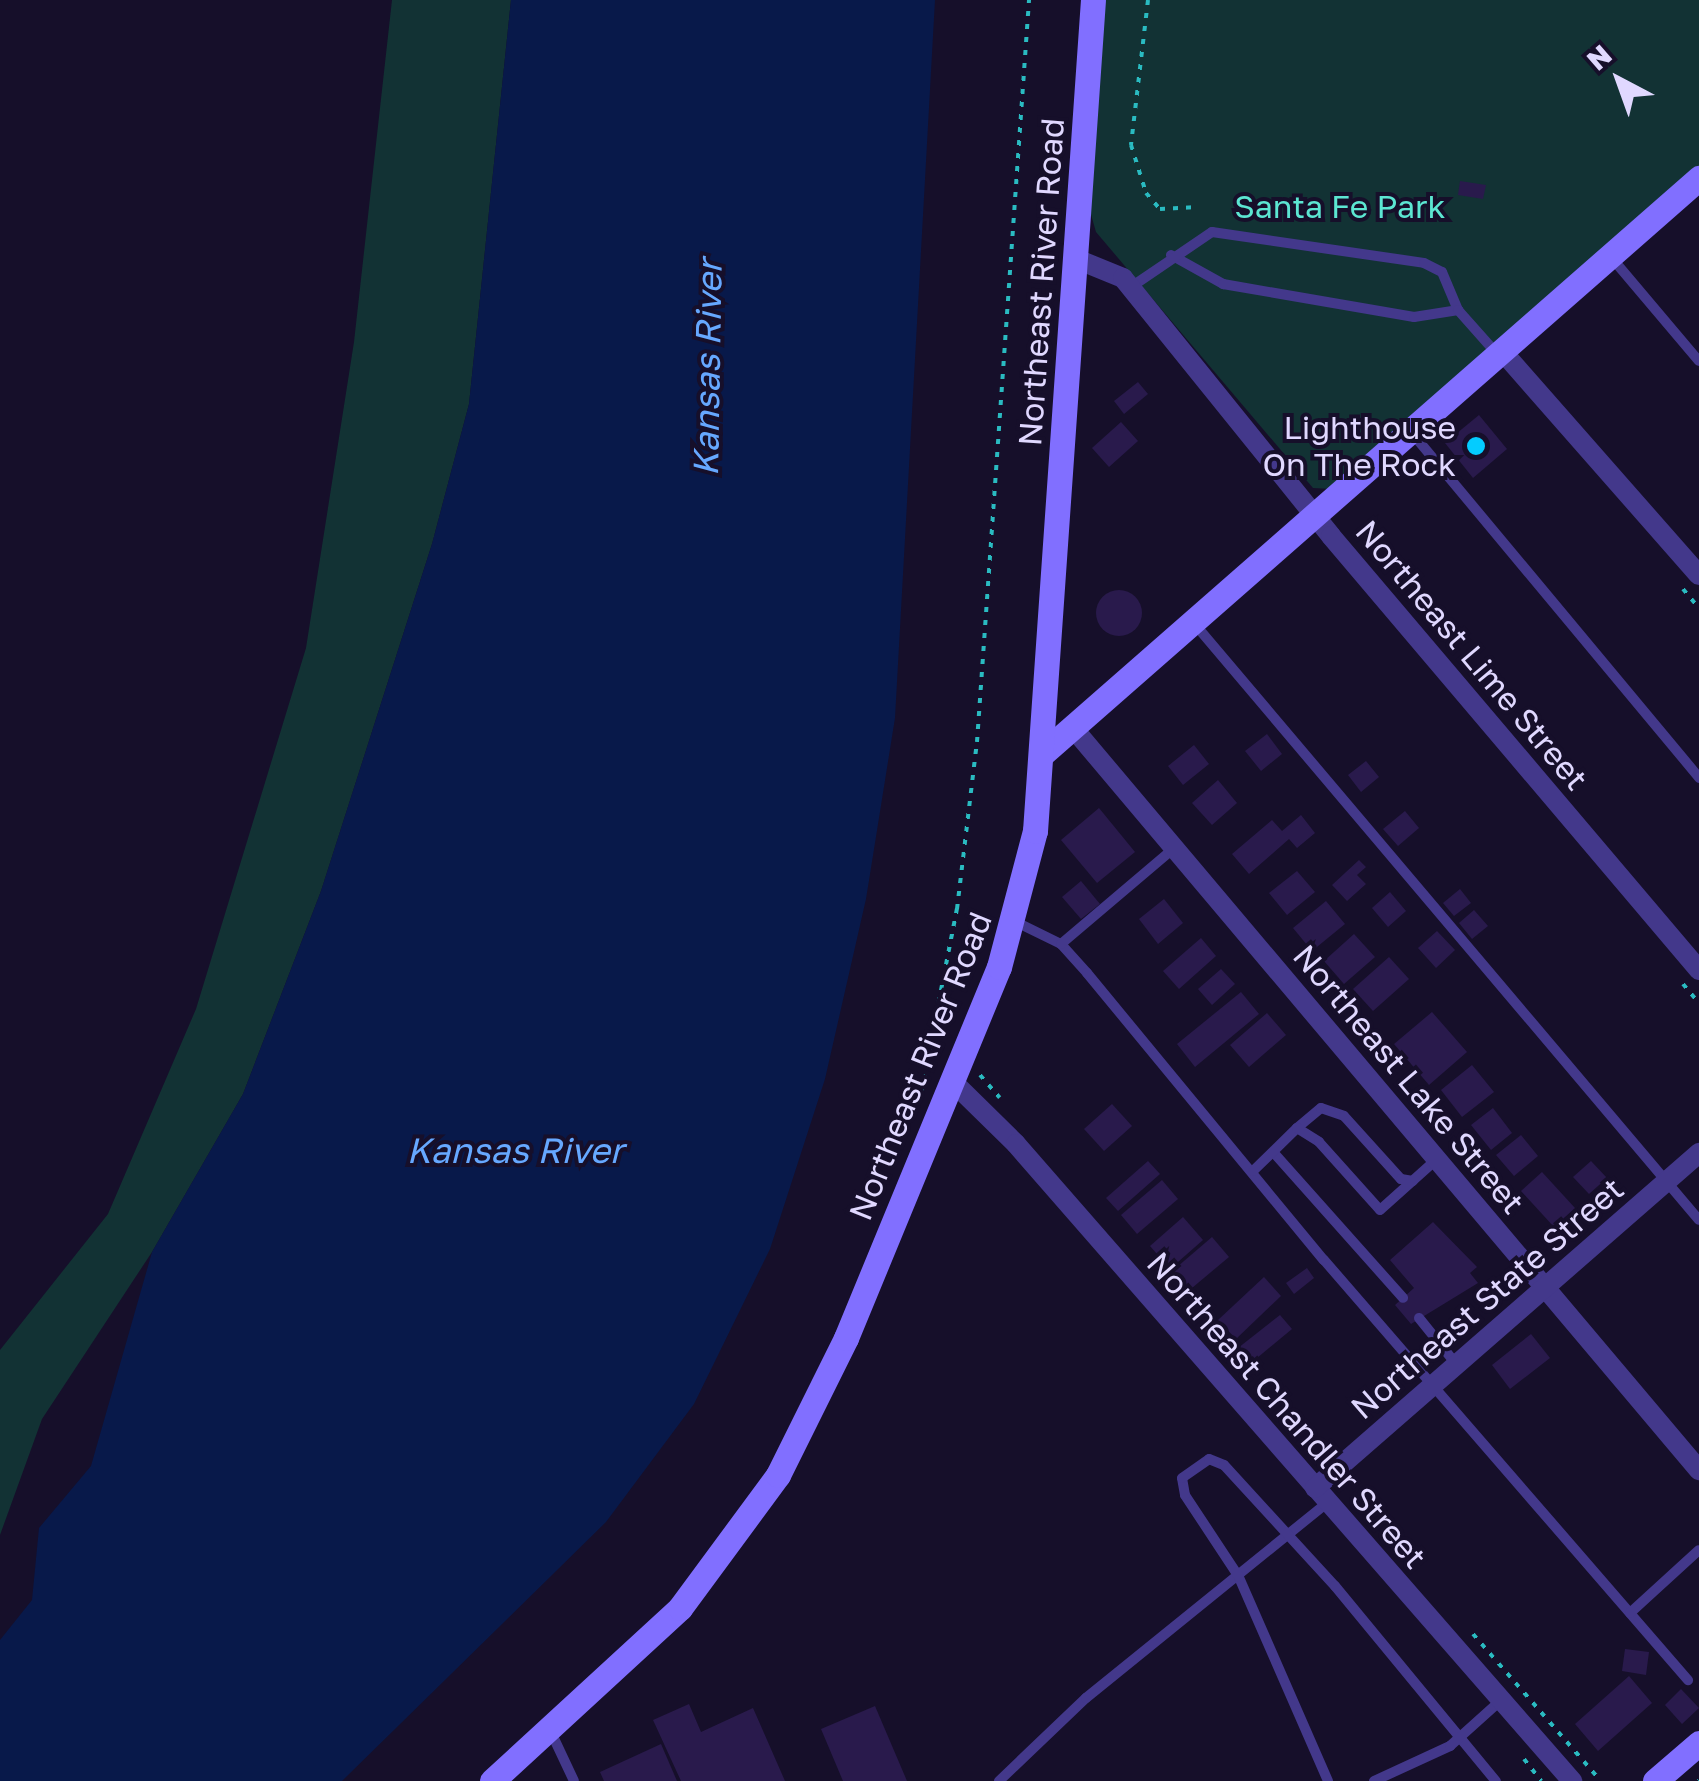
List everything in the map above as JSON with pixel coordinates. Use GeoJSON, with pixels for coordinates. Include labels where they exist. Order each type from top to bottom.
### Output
{"type":"FeatureCollection","features":[{"type":"Feature","properties":{"kind":"street","name":"Northeast River Road"},"geometry":{"type":"LineString","coordinates":[[492,1781],[680,1608],[778,1475],[846,1338],[953,1082],[1014,921],[1035,831],[1042,754],[1094,0]]}},
{"type":"Feature","properties":{"kind":"street"},"geometry":{"type":"LineString","coordinates":[[1042,754],[1699,178]]}},
{"type":"Feature","properties":{"kind":"street","name":"Northeast Lime Street"},"geometry":{"type":"LineString","coordinates":[[1074,258],[1113,271],[1131,287],[1316,515],[1699,970]]}},
{"type":"Feature","properties":{"kind":"street"},"geometry":{"type":"LineString","coordinates":[[1500,353],[1699,575]]}},
{"type":"Feature","properties":{"kind":"street","name":"Northeast Lake Street"},"geometry":{"type":"LineString","coordinates":[[1073,728],[1699,1470]]}},
{"type":"Feature","properties":{"kind":"street","name":"Northeast Chandler Street"},"geometry":{"type":"LineString","coordinates":[[953,1082],[1016,1144],[1572,1781]]}},
{"type":"Feature","properties":{"kind":"street","name":"Northeast State Street"},"geometry":{"type":"LineString","coordinates":[[1322,1495],[1456,1364],[1699,1153]]}},
{"type":"Feature","properties":{"kind":"street"},"geometry":{"type":"LineString","coordinates":[[1655,1781],[1699,1743]]}},
{"type":"Feature","properties":{"kind":"lane"},"geometry":{"type":"LineString","coordinates":[[1131,287],[1172,255],[1212,232],[1424,263],[1442,272],[1458,310],[1500,353]]}},
{"type":"Feature","properties":{"kind":"lane"},"geometry":{"type":"LineString","coordinates":[[1172,255],[1223,284],[1414,317],[1458,310]]}},
{"type":"Feature","properties":{"kind":"lane"},"geometry":{"type":"LineString","coordinates":[[1610,256],[1699,361]]}},
{"type":"Feature","properties":{"kind":"lane"},"geometry":{"type":"LineString","coordinates":[[1411,431],[1699,778]]}},
{"type":"Feature","properties":{"kind":"lane"},"geometry":{"type":"LineString","coordinates":[[1193,622],[1699,1220]]}},
{"type":"Feature","properties":{"kind":"lane"},"geometry":{"type":"LineString","coordinates":[[1061,944],[1174,848]]}},
{"type":"Feature","properties":{"kind":"lane"},"geometry":{"type":"LineString","coordinates":[[1014,921],[1061,944],[1432,1386],[1688,1680]]}},
{"type":"Feature","properties":{"kind":"lane"},"geometry":{"type":"LineString","coordinates":[[1252,1171],[1322,1108],[1344,1116],[1401,1180],[1412,1180]]}},
{"type":"Feature","properties":{"kind":"lane"},"geometry":{"type":"LineString","coordinates":[[1298,1128],[1319,1142],[1380,1210],[1437,1159]]}},
{"type":"Feature","properties":{"kind":"lane"},"geometry":{"type":"LineString","coordinates":[[1274,1154],[1404,1298]]}},
{"type":"Feature","properties":{"kind":"lane"},"geometry":{"type":"LineString","coordinates":[[1419,1318],[1456,1364]]}},
{"type":"Feature","properties":{"kind":"lane"},"geometry":{"type":"LineString","coordinates":[[1328,1781],[1239,1577],[1185,1494],[1182,1478],[1193,1466],[1209,1458],[1224,1465],[1287,1540],[1335,1586],[1456,1740],[1496,1781]]}},
{"type":"Feature","properties":{"kind":"lane"},"geometry":{"type":"LineString","coordinates":[[999,1781],[1086,1698],[1287,1540],[1322,1495]]}},
{"type":"Feature","properties":{"kind":"lane"},"geometry":{"type":"LineString","coordinates":[[1630,1614],[1699,1550]]}},
{"type":"Feature","properties":{"kind":"lane"},"geometry":{"type":"LineString","coordinates":[[1374,1781],[1456,1740],[1500,1700]]}},
{"type":"Feature","properties":{"kind":"lane"},"geometry":{"type":"LineString","coordinates":[[550,1730],[574,1781]]}},
{"type":"Feature","properties":{"kind":"path"},"geometry":{"type":"LineString","coordinates":[[920,1098],[957,909],[976,758],[1029,0]]}},
{"type":"Feature","properties":{"kind":"path"},"geometry":{"type":"LineString","coordinates":[[1148,0],[1131,146],[1152,201],[1169,210],[1198,208]]}},
{"type":"Feature","properties":{"kind":"green space"},"geometry":{"type":"Polygon","coordinates":[[[392,0],[511,0],[469,404],[432,544],[321,891],[243,1094],[152,1252],[42,1419],[0,1535],[0,1350],[108,1214],[196,1009],[306,648],[354,342],[392,0]]]}},
{"type":"Feature","properties":{"kind":"green space","name":"Santa Fe Park"},"geometry":{"type":"Polygon","coordinates":[[[1103,0],[1699,0],[1699,168],[1332,489],[1313,488],[1096,232],[1088,204],[1103,0]]]}},
{"type":"Feature","properties":{"kind":"water","name":"Kansas River"},"geometry":{"type":"Polygon","coordinates":[[[511,0],[935,0],[895,718],[866,899],[825,1079],[770,1249],[694,1404],[606,1522],[342,1781],[0,1781],[0,1640],[32,1600],[39,1528],[91,1466],[152,1252],[243,1094],[321,891],[432,544],[469,404],[511,0]]]}},
{"type":"Feature","properties":{"kind":"building"},"geometry":{"type":"Polygon","coordinates":[[[1460,181],[1486,185],[1483,199],[1458,195],[1460,181]]]}},
{"type":"Feature","properties":{"kind":"building"},"geometry":{"type":"Polygon","coordinates":[[[1138,382],[1148,394],[1124,414],[1114,401],[1138,382]]]}},
{"type":"Feature","properties":{"kind":"building","name":"Lighthouse On The Rock"},"geometry":{"type":"Polygon","coordinates":[[[1479,415],[1507,449],[1473,478],[1445,443],[1479,415]]]}},
{"type":"Feature","properties":{"kind":"building"},"geometry":{"type":"Polygon","coordinates":[[[1121,422],[1138,441],[1109,467],[1092,448],[1121,422]]]}},
{"type":"Feature","properties":{"kind":"building"},"geometry":{"type":"Polygon","coordinates":[[[1119,590],[1135,597],[1142,613],[1135,629],[1119,636],[1103,629],[1096,613],[1103,597],[1119,590]]]}},
{"type":"Feature","properties":{"kind":"building"},"geometry":{"type":"Polygon","coordinates":[[[1267,734],[1282,754],[1261,771],[1245,751],[1267,734]]]}},
{"type":"Feature","properties":{"kind":"building"},"geometry":{"type":"Polygon","coordinates":[[[1194,745],[1209,764],[1183,785],[1168,766],[1194,745]]]}},
{"type":"Feature","properties":{"kind":"building"},"geometry":{"type":"Polygon","coordinates":[[[1366,761],[1379,777],[1361,792],[1348,775],[1366,761]]]}},
{"type":"Feature","properties":{"kind":"building"},"geometry":{"type":"Polygon","coordinates":[[[1218,780],[1237,803],[1212,825],[1192,803],[1218,780]]]}},
{"type":"Feature","properties":{"kind":"building"},"geometry":{"type":"Polygon","coordinates":[[[1099,808],[1135,852],[1097,883],[1061,840],[1099,808]]]}},
{"type":"Feature","properties":{"kind":"building"},"geometry":{"type":"Polygon","coordinates":[[[1405,811],[1419,828],[1398,846],[1383,829],[1405,811]]]}},
{"type":"Feature","properties":{"kind":"building"},"geometry":{"type":"Polygon","coordinates":[[[1301,815],[1315,833],[1297,848],[1289,839],[1249,874],[1232,854],[1272,820],[1282,831],[1301,815]]]}},
{"type":"Feature","properties":{"kind":"building"},"geometry":{"type":"Polygon","coordinates":[[[1359,860],[1366,867],[1357,875],[1366,884],[1347,901],[1332,885],[1359,860]]]}},
{"type":"Feature","properties":{"kind":"building"},"geometry":{"type":"Polygon","coordinates":[[[1297,871],[1315,892],[1287,915],[1269,893],[1297,871]]]}},
{"type":"Feature","properties":{"kind":"building"},"geometry":{"type":"Polygon","coordinates":[[[1081,881],[1100,904],[1081,919],[1062,897],[1081,881]]]}},
{"type":"Feature","properties":{"kind":"building"},"geometry":{"type":"Polygon","coordinates":[[[1460,889],[1471,903],[1454,916],[1443,903],[1460,889]]]}},
{"type":"Feature","properties":{"kind":"building"},"geometry":{"type":"Polygon","coordinates":[[[1390,892],[1406,911],[1388,927],[1372,908],[1390,892]]]}},
{"type":"Feature","properties":{"kind":"building"},"geometry":{"type":"Polygon","coordinates":[[[1164,899],[1183,923],[1158,944],[1139,919],[1164,899]]]}},
{"type":"Feature","properties":{"kind":"building"},"geometry":{"type":"Polygon","coordinates":[[[1326,901],[1345,924],[1312,951],[1293,928],[1326,901]]]}},
{"type":"Feature","properties":{"kind":"building"},"geometry":{"type":"Polygon","coordinates":[[[1474,910],[1488,926],[1472,939],[1459,923],[1474,910]]]}},
{"type":"Feature","properties":{"kind":"building"},"geometry":{"type":"Polygon","coordinates":[[[1437,931],[1455,950],[1436,968],[1418,948],[1437,931]]]}},
{"type":"Feature","properties":{"kind":"building"},"geometry":{"type":"Polygon","coordinates":[[[1354,934],[1375,957],[1344,984],[1324,961],[1354,934]]]}},
{"type":"Feature","properties":{"kind":"building"},"geometry":{"type":"Polygon","coordinates":[[[1201,938],[1216,956],[1179,989],[1163,971],[1201,938]]]}},
{"type":"Feature","properties":{"kind":"building"},"geometry":{"type":"Polygon","coordinates":[[[1389,957],[1409,979],[1373,1011],[1353,989],[1389,957]]]}},
{"type":"Feature","properties":{"kind":"building"},"geometry":{"type":"Polygon","coordinates":[[[1221,969],[1235,984],[1212,1005],[1198,989],[1221,969]]]}},
{"type":"Feature","properties":{"kind":"building"},"geometry":{"type":"Polygon","coordinates":[[[1241,992],[1259,1014],[1195,1067],[1177,1044],[1241,992]]]}},
{"type":"Feature","properties":{"kind":"building"},"geometry":{"type":"Polygon","coordinates":[[[1432,1012],[1467,1052],[1429,1085],[1394,1044],[1432,1012]]]}},
{"type":"Feature","properties":{"kind":"building"},"geometry":{"type":"Polygon","coordinates":[[[1267,1013],[1286,1035],[1249,1067],[1230,1045],[1267,1013]]]}},
{"type":"Feature","properties":{"kind":"building"},"geometry":{"type":"Polygon","coordinates":[[[1472,1065],[1494,1092],[1462,1117],[1441,1090],[1472,1065]]]}},
{"type":"Feature","properties":{"kind":"building"},"geometry":{"type":"Polygon","coordinates":[[[1112,1104],[1132,1126],[1104,1151],[1084,1129],[1112,1104]]]}},
{"type":"Feature","properties":{"kind":"building"},"geometry":{"type":"Polygon","coordinates":[[[1493,1108],[1512,1133],[1491,1150],[1471,1125],[1493,1108]]]}},
{"type":"Feature","properties":{"kind":"building"},"geometry":{"type":"Polygon","coordinates":[[[1521,1135],[1538,1156],[1514,1176],[1496,1155],[1521,1135]]]}},
{"type":"Feature","properties":{"kind":"building"},"geometry":{"type":"Polygon","coordinates":[[[1148,1161],[1160,1174],[1118,1211],[1106,1198],[1148,1161]]]}},
{"type":"Feature","properties":{"kind":"building"},"geometry":{"type":"Polygon","coordinates":[[[1591,1161],[1607,1178],[1589,1194],[1573,1177],[1591,1161]]]}},
{"type":"Feature","properties":{"kind":"building"},"geometry":{"type":"Polygon","coordinates":[[[1542,1172],[1575,1208],[1554,1227],[1521,1191],[1542,1172]]]}},
{"type":"Feature","properties":{"kind":"building"},"geometry":{"type":"Polygon","coordinates":[[[1162,1180],[1178,1199],[1137,1234],[1121,1215],[1162,1180]]]}},
{"type":"Feature","properties":{"kind":"building"},"geometry":{"type":"Polygon","coordinates":[[[1183,1217],[1203,1240],[1170,1269],[1150,1246],[1183,1217]]]}},
{"type":"Feature","properties":{"kind":"building"},"geometry":{"type":"Polygon","coordinates":[[[1433,1222],[1477,1267],[1470,1273],[1478,1283],[1411,1324],[1395,1305],[1414,1288],[1390,1260],[1433,1222]]]}},
{"type":"Feature","properties":{"kind":"building"},"geometry":{"type":"Polygon","coordinates":[[[1212,1237],[1229,1257],[1186,1293],[1170,1273],[1212,1237]]]}},
{"type":"Feature","properties":{"kind":"building"},"geometry":{"type":"Polygon","coordinates":[[[1307,1268],[1314,1278],[1294,1294],[1286,1283],[1307,1268]]]}},
{"type":"Feature","properties":{"kind":"building"},"geometry":{"type":"Polygon","coordinates":[[[1264,1277],[1281,1296],[1236,1339],[1218,1320],[1264,1277]]]}},
{"type":"Feature","properties":{"kind":"building"},"geometry":{"type":"Polygon","coordinates":[[[1280,1315],[1292,1329],[1251,1363],[1238,1348],[1280,1315]]]}},
{"type":"Feature","properties":{"kind":"building"},"geometry":{"type":"Polygon","coordinates":[[[1531,1334],[1550,1358],[1510,1389],[1492,1365],[1531,1334]]]}},
{"type":"Feature","properties":{"kind":"building"},"geometry":{"type":"Polygon","coordinates":[[[1625,1649],[1649,1652],[1646,1675],[1622,1671],[1625,1649]]]}},
{"type":"Feature","properties":{"kind":"building"},"geometry":{"type":"Polygon","coordinates":[[[1629,1676],[1652,1703],[1598,1751],[1575,1724],[1629,1676]]]}},
{"type":"Feature","properties":{"kind":"building"},"geometry":{"type":"Polygon","coordinates":[[[1681,1689],[1699,1708],[1682,1724],[1665,1705],[1681,1689]]]}},
{"type":"Feature","properties":{"kind":"building"},"geometry":{"type":"Polygon","coordinates":[[[689,1704],[701,1732],[753,1708],[785,1781],[681,1781],[653,1720],[689,1704]]]}},
{"type":"Feature","properties":{"kind":"building"},"geometry":{"type":"Polygon","coordinates":[[[875,1706],[907,1781],[843,1781],[821,1729],[875,1706]]]}},
{"type":"Feature","properties":{"kind":"building"},"geometry":{"type":"Polygon","coordinates":[[[661,1744],[677,1781],[604,1781],[600,1772],[661,1744]]]}},
{"type":"Feature","properties":{"kind":"place","name":"Lighthouse On The Rock"},"geometry":{"type":"Point","coordinates":[1476,446]}}]}
